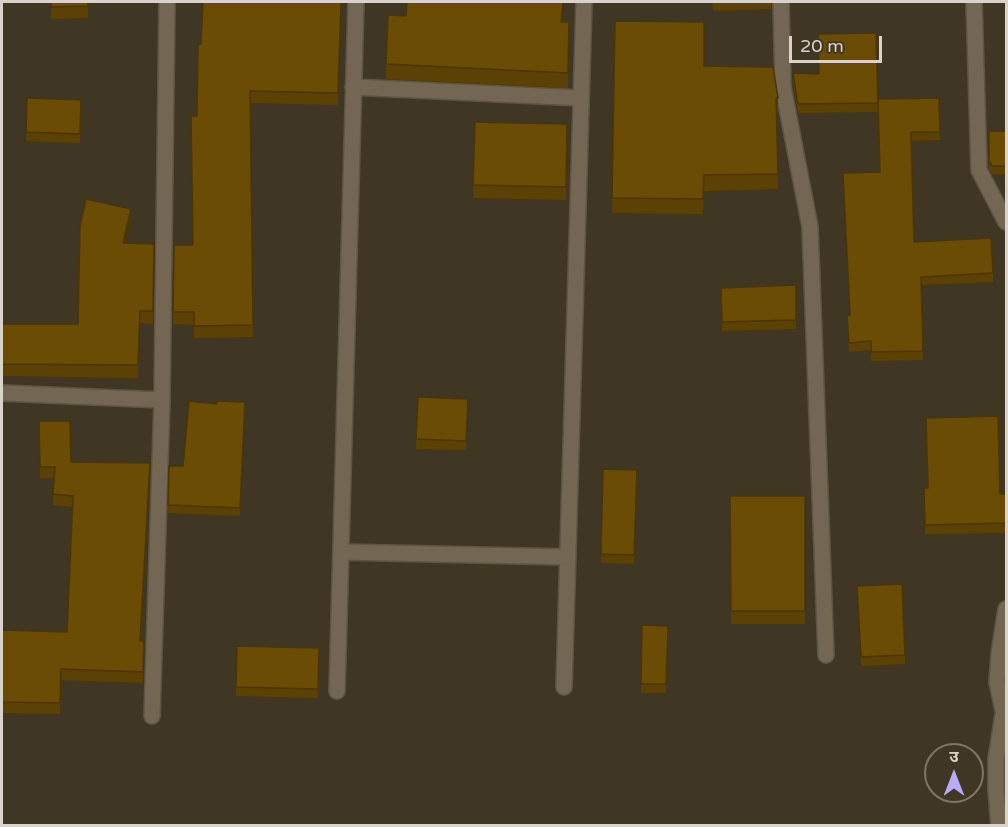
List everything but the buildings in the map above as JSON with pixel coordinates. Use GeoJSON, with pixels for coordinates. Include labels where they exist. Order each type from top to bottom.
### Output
{"type":"FeatureCollection","features":[{"type":"Feature","properties":{"kind":"street"},"geometry":{"type":"LineString","coordinates":[[152,716],[162,400],[167,2]]}},
{"type":"Feature","properties":{"kind":"street"},"geometry":{"type":"LineString","coordinates":[[338,691],[356,2]]}},
{"type":"Feature","properties":{"kind":"street"},"geometry":{"type":"LineString","coordinates":[[564,687],[584,2]]}},
{"type":"Feature","properties":{"kind":"street"},"geometry":{"type":"LineString","coordinates":[[781,2],[783,87],[810,227],[826,655]]}},
{"type":"Feature","properties":{"kind":"street"},"geometry":{"type":"LineString","coordinates":[[974,2],[979,170],[1006,222]]}},
{"type":"Feature","properties":{"kind":"street"},"geometry":{"type":"LineString","coordinates":[[353,87],[581,98]]}},
{"type":"Feature","properties":{"kind":"street"},"geometry":{"type":"LineString","coordinates":[[2,393],[162,400]]}},
{"type":"Feature","properties":{"kind":"street"},"geometry":{"type":"LineString","coordinates":[[341,552],[568,557]]}},
{"type":"Feature","properties":{"kind":"street"},"geometry":{"type":"LineString","coordinates":[[999,825],[996,759],[1005,720],[997,682],[1006,609]]}}]}
